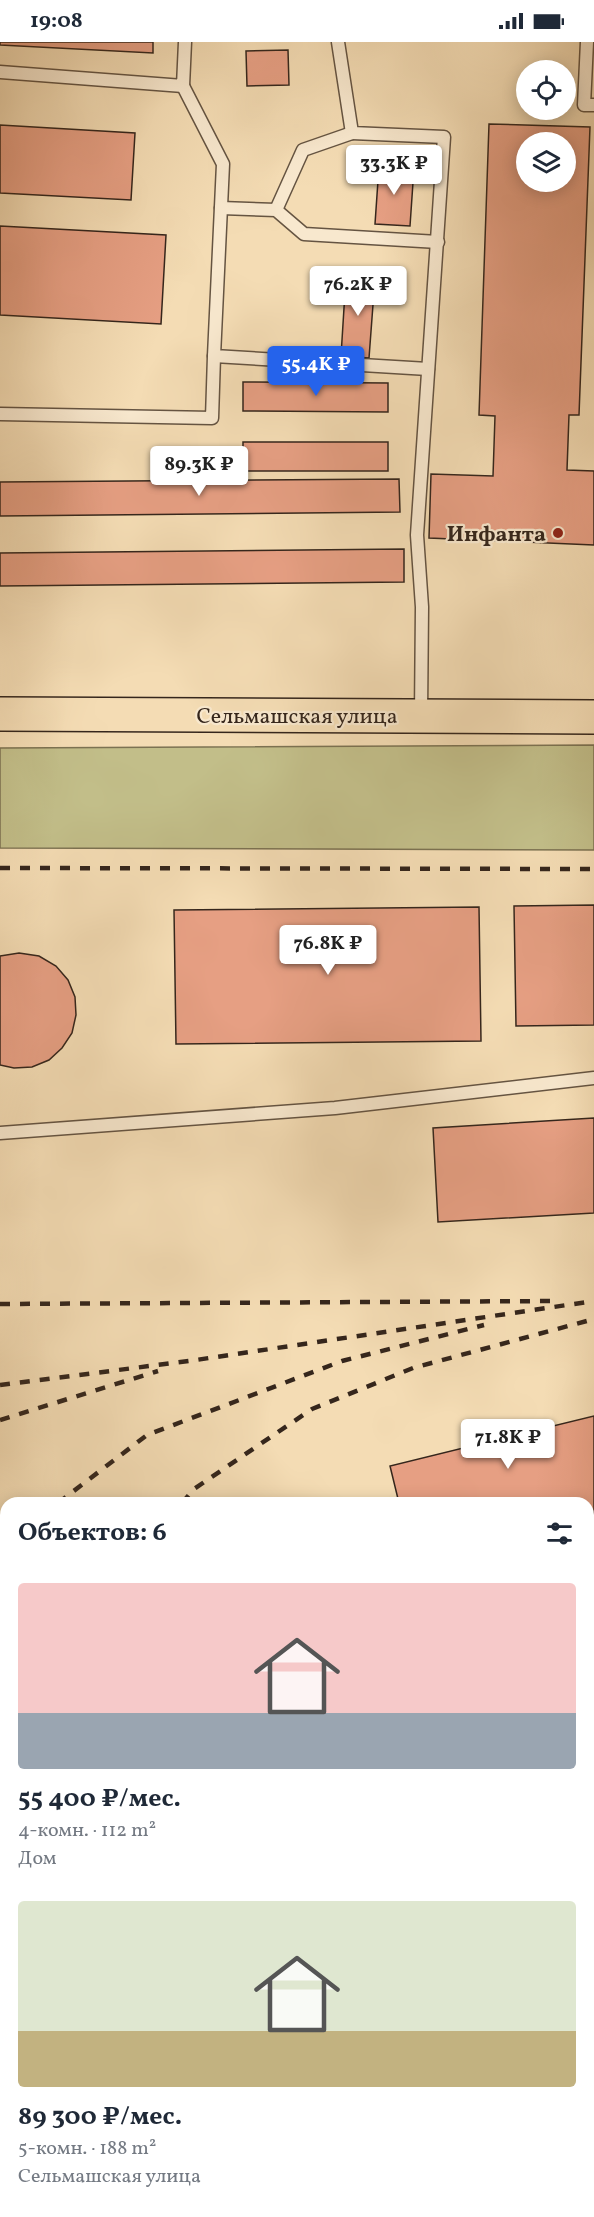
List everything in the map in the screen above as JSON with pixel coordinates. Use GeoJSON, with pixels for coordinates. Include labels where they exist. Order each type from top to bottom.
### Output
{"type":"FeatureCollection","features":[{"type":"Feature","properties":{"kind":"highway","name":"Сельмашская улица"},"geometry":{"type":"LineString","coordinates":[[0,714],[594,717]]}},
{"type":"Feature","properties":{"kind":"lane"},"geometry":{"type":"LineString","coordinates":[[0,414],[212,418],[223,164],[183,86],[185,42]]}},
{"type":"Feature","properties":{"kind":"lane"},"geometry":{"type":"LineString","coordinates":[[338,42],[352,133]]}},
{"type":"Feature","properties":{"kind":"lane"},"geometry":{"type":"LineString","coordinates":[[587,42],[584,105],[594,105]]}},
{"type":"Feature","properties":{"kind":"lane"},"geometry":{"type":"LineString","coordinates":[[0,72],[183,86]]}},
{"type":"Feature","properties":{"kind":"lane"},"geometry":{"type":"LineString","coordinates":[[276,210],[303,150],[352,133],[444,138],[417,535],[422,607],[421,715]]}},
{"type":"Feature","properties":{"kind":"lane"},"geometry":{"type":"LineString","coordinates":[[221,208],[276,210],[304,234],[438,242]]}},
{"type":"Feature","properties":{"kind":"lane"},"geometry":{"type":"LineString","coordinates":[[214,356],[428,369]]}},
{"type":"Feature","properties":{"kind":"lane"},"geometry":{"type":"LineString","coordinates":[[0,1133],[335,1108],[594,1078]]}},
{"type":"Feature","properties":{"kind":"shaded area"},"geometry":{"type":"Polygon","coordinates":[[[594,745],[594,850],[0,848],[0,748],[594,745]]]}},
{"type":"Feature","properties":{"kind":"building"},"geometry":{"type":"Polygon","coordinates":[[[0,42],[153,42],[153,53],[0,45],[0,42]]]}},
{"type":"Feature","properties":{"kind":"building"},"geometry":{"type":"Polygon","coordinates":[[[288,50],[289,85],[247,86],[246,51],[288,50]]]}},
{"type":"Feature","properties":{"kind":"building"},"geometry":{"type":"Polygon","coordinates":[[[489,124],[590,127],[579,415],[569,415],[567,470],[594,471],[594,545],[429,538],[431,474],[493,476],[495,416],[479,415],[489,124]]]}},
{"type":"Feature","properties":{"kind":"building"},"geometry":{"type":"Polygon","coordinates":[[[0,125],[135,133],[131,200],[0,193],[0,125]]]}},
{"type":"Feature","properties":{"kind":"building"},"geometry":{"type":"Polygon","coordinates":[[[379,166],[414,168],[410,226],[375,224],[379,166]]]}},
{"type":"Feature","properties":{"kind":"building"},"geometry":{"type":"Polygon","coordinates":[[[0,226],[166,235],[161,324],[0,315],[0,226]]]}},
{"type":"Feature","properties":{"kind":"building"},"geometry":{"type":"Polygon","coordinates":[[[346,276],[375,278],[369,358],[341,356],[346,276]]]}},
{"type":"Feature","properties":{"kind":"building"},"geometry":{"type":"Polygon","coordinates":[[[243,382],[388,383],[388,412],[243,411],[243,382]]]}},
{"type":"Feature","properties":{"kind":"building"},"geometry":{"type":"Polygon","coordinates":[[[243,442],[388,442],[388,471],[243,471],[243,442]]]}},
{"type":"Feature","properties":{"kind":"building"},"geometry":{"type":"Polygon","coordinates":[[[399,479],[400,512],[0,516],[0,482],[399,479]]]}},
{"type":"Feature","properties":{"kind":"building"},"geometry":{"type":"Polygon","coordinates":[[[404,549],[404,582],[0,586],[0,553],[404,549]]]}},
{"type":"Feature","properties":{"kind":"building"},"geometry":{"type":"Polygon","coordinates":[[[594,905],[594,1025],[516,1026],[514,906],[594,905]]]}},
{"type":"Feature","properties":{"kind":"building"},"geometry":{"type":"Polygon","coordinates":[[[479,907],[481,1041],[176,1044],[174,910],[479,907]]]}},
{"type":"Feature","properties":{"kind":"building"},"geometry":{"type":"Polygon","coordinates":[[[19,953],[39,956],[56,966],[68,980],[75,997],[76,1015],[72,1033],[62,1048],[49,1060],[32,1067],[14,1068],[0,1065],[0,956],[19,953]]]}},
{"type":"Feature","properties":{"kind":"building"},"geometry":{"type":"Polygon","coordinates":[[[594,1118],[594,1213],[438,1222],[433,1128],[594,1118]]]}},
{"type":"Feature","properties":{"kind":"building"},"geometry":{"type":"Polygon","coordinates":[[[594,1416],[594,1497],[398,1497],[390,1466],[594,1416]]]}},
{"type":"Feature","properties":{"kind":"railway"},"geometry":{"type":"LineString","coordinates":[[0,868],[594,869]]}},
{"type":"Feature","properties":{"kind":"railway"},"geometry":{"type":"LineString","coordinates":[[0,1304],[555,1301]]}},
{"type":"Feature","properties":{"kind":"railway"},"geometry":{"type":"LineString","coordinates":[[0,1385],[189,1361],[594,1301]]}},
{"type":"Feature","properties":{"kind":"railway"},"geometry":{"type":"LineString","coordinates":[[187,1497],[194,1489],[312,1409],[413,1368],[594,1319]]}},
{"type":"Feature","properties":{"kind":"railway"},"geometry":{"type":"LineString","coordinates":[[66,1497],[147,1435],[342,1361],[484,1325]]}},
{"type":"Feature","properties":{"kind":"railway"},"geometry":{"type":"LineString","coordinates":[[0,1420],[158,1371]]}},
{"type":"Feature","properties":{"kind":"place","name":"Инфанта"},"geometry":{"type":"Point","coordinates":[558,533]}}]}
